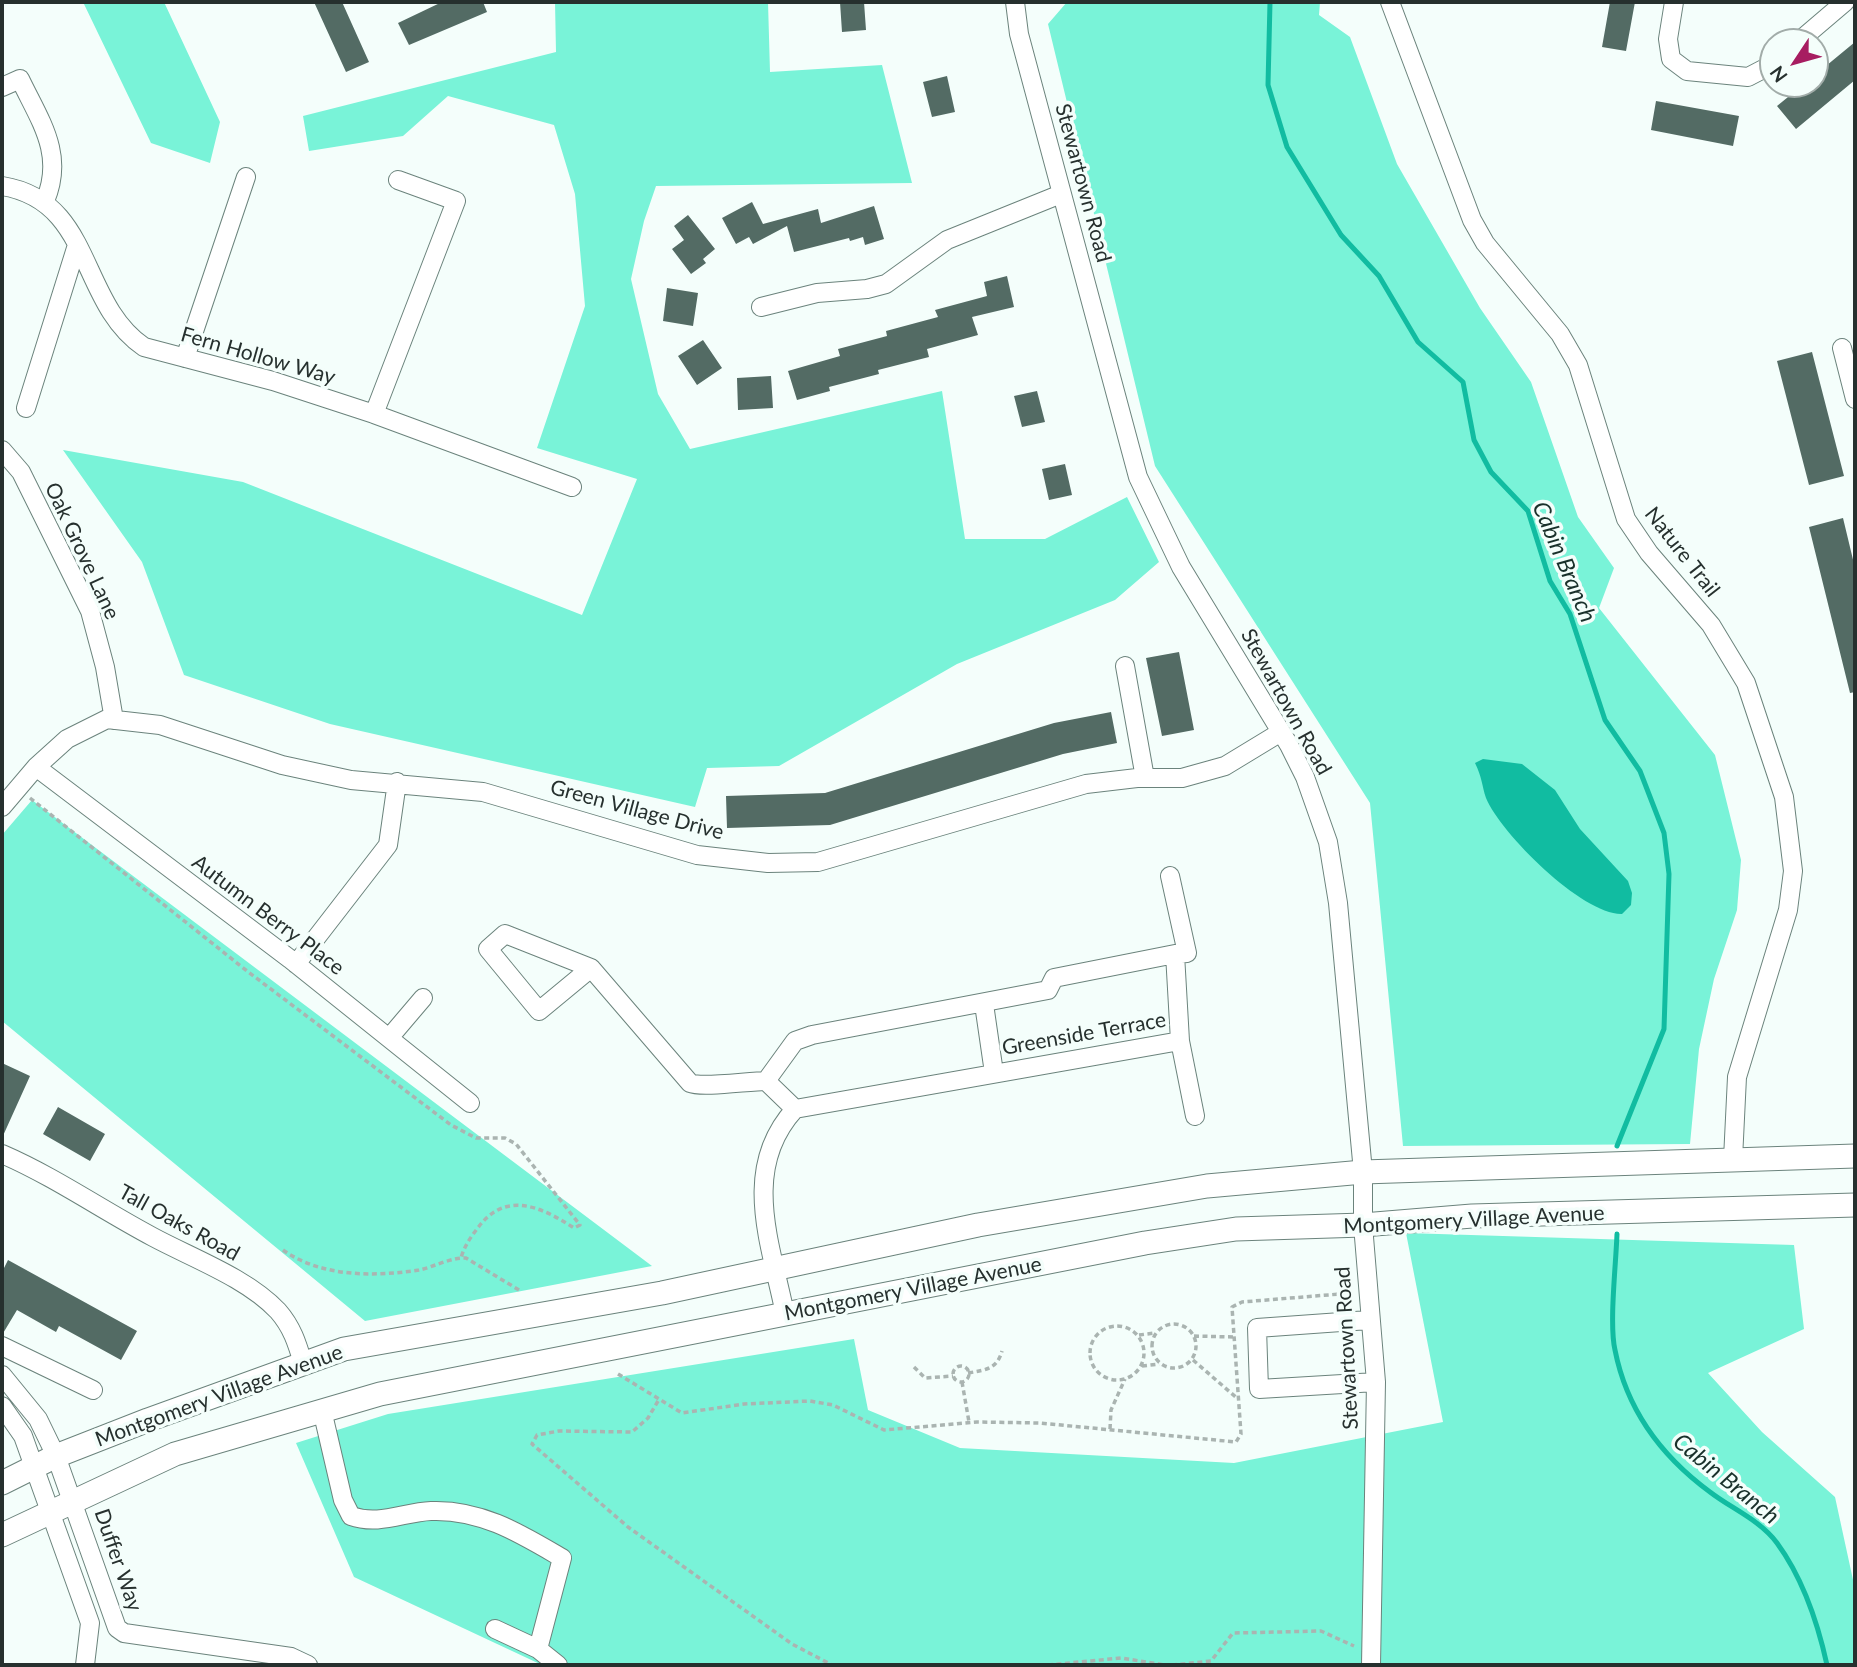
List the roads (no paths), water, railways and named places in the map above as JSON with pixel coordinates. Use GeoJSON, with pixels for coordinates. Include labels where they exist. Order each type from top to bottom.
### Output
{"type":"FeatureCollection","features":[{"type":"Feature","properties":{"kind":"main road","name":"Montgomery Village Avenue"},"geometry":{"type":"LineString","coordinates":[[2,1483],[56,1456],[345,1349],[662,1293],[978,1224],[1207,1186],[1363,1172],[1855,1156]]}},
{"type":"Feature","properties":{"kind":"main road","name":"Montgomery Village Avenue"},"geometry":{"type":"LineString","coordinates":[[2,1535],[175,1454],[380,1394],[1145,1243],[1223,1231],[1363,1225],[1472,1216],[1855,1205]]}},
{"type":"Feature","properties":{"kind":"street","name":"Stewartown Road"},"geometry":{"type":"LineString","coordinates":[[1015,2],[1019,34],[1138,477],[1181,567],[1306,777],[1328,842],[1338,903],[1363,1172],[1361,1320],[1376,1382],[1372,1660]]}},
{"type":"Feature","properties":{"kind":"street","name":"Nature Trail"},"geometry":{"type":"LineString","coordinates":[[1390,2],[1472,220],[1485,243],[1560,334],[1578,365],[1626,519],[1649,553],[1711,625],[1746,683],[1784,797],[1793,871],[1787,910],[1737,1077],[1733,1159]]}},
{"type":"Feature","properties":{"kind":"street"},"geometry":{"type":"LineString","coordinates":[[1674,2],[1668,39],[1671,59],[1687,71],[1748,78],[1759,72]]}},
{"type":"Feature","properties":{"kind":"street"},"geometry":{"type":"LineString","coordinates":[[1814,28],[1844,2]]}},
{"type":"Feature","properties":{"kind":"street"},"geometry":{"type":"LineString","coordinates":[[2,87],[20,79],[51,144],[54,169],[45,201]]}},
{"type":"Feature","properties":{"kind":"street"},"geometry":{"type":"LineString","coordinates":[[185,358],[246,177]]}},
{"type":"Feature","properties":{"kind":"street"},"geometry":{"type":"LineString","coordinates":[[374,414],[456,201],[398,180]]}},
{"type":"Feature","properties":{"kind":"street","name":"Fern Hollow Way"},"geometry":{"type":"LineString","coordinates":[[2,186],[19,189],[45,201],[65,221],[114,320],[126,335],[144,347],[273,381],[374,414],[572,486]]}},
{"type":"Feature","properties":{"kind":"street"},"geometry":{"type":"LineString","coordinates":[[761,307],[817,293],[867,289],[886,284],[947,240],[1061,194]]}},
{"type":"Feature","properties":{"kind":"street"},"geometry":{"type":"LineString","coordinates":[[26,408],[77,245]]}},
{"type":"Feature","properties":{"kind":"street"},"geometry":{"type":"LineString","coordinates":[[1842,348],[1855,399]]}},
{"type":"Feature","properties":{"kind":"street","name":"Oak Grove Lane"},"geometry":{"type":"LineString","coordinates":[[2,450],[21,472],[90,611],[105,667],[114,720]]}},
{"type":"Feature","properties":{"kind":"street"},"geometry":{"type":"LineString","coordinates":[[1125,666],[1145,778]]}},
{"type":"Feature","properties":{"kind":"street","name":"Green Village Drive"},"geometry":{"type":"LineString","coordinates":[[2,807],[36,766],[66,739],[107,719],[160,724],[293,767],[351,780],[397,782],[483,792],[697,855],[768,863],[818,862],[1086,784],[1145,778],[1182,778],[1225,766],[1281,732]]}},
{"type":"Feature","properties":{"kind":"street","name":"Autumn Berry Place"},"geometry":{"type":"LineString","coordinates":[[36,766],[296,964],[470,1103]]}},
{"type":"Feature","properties":{"kind":"street"},"geometry":{"type":"LineString","coordinates":[[296,964],[388,845],[397,782]]}},
{"type":"Feature","properties":{"kind":"street"},"geometry":{"type":"LineString","coordinates":[[766,1081],[795,1041],[812,1035],[984,1004],[1048,990],[1054,978],[1187,953],[1170,876]]}},
{"type":"Feature","properties":{"kind":"street"},"geometry":{"type":"LineString","coordinates":[[592,968],[539,1011],[488,948],[505,934],[592,968],[690,1083],[698,1087],[721,1082],[766,1081],[794,1109],[780,1125],[765,1161],[762,1184],[785,1314]]}},
{"type":"Feature","properties":{"kind":"street","name":"Greenside Terrace"},"geometry":{"type":"LineString","coordinates":[[794,1109],[1180,1041],[1175,954]]}},
{"type":"Feature","properties":{"kind":"street"},"geometry":{"type":"LineString","coordinates":[[389,1038],[423,998]]}},
{"type":"Feature","properties":{"kind":"street"},"geometry":{"type":"LineString","coordinates":[[984,1004],[994,1073]]}},
{"type":"Feature","properties":{"kind":"street"},"geometry":{"type":"LineString","coordinates":[[1180,1041],[1195,1116]]}},
{"type":"Feature","properties":{"kind":"street","name":"Tall Oaks Road"},"geometry":{"type":"LineString","coordinates":[[2,1154],[36,1168],[151,1237],[223,1272],[265,1301],[292,1328],[303,1363]]}},
{"type":"Feature","properties":{"kind":"street"},"geometry":{"type":"LineString","coordinates":[[1361,1320],[1257,1328],[1259,1389],[1376,1382]]}},
{"type":"Feature","properties":{"kind":"street"},"geometry":{"type":"LineString","coordinates":[[2,1346],[93,1390]]}},
{"type":"Feature","properties":{"kind":"street","name":"Duffer Way"},"geometry":{"type":"LineString","coordinates":[[2,1374],[38,1419],[56,1456],[74,1499],[111,1617],[124,1633],[308,1665]]}},
{"type":"Feature","properties":{"kind":"street"},"geometry":{"type":"LineString","coordinates":[[2,1406],[23,1436],[90,1623],[85,1665]]}},
{"type":"Feature","properties":{"kind":"street"},"geometry":{"type":"LineString","coordinates":[[321,1410],[343,1500],[351,1516],[374,1521],[431,1511],[482,1518],[504,1524],[562,1558],[538,1648]]}},
{"type":"Feature","properties":{"kind":"street"},"geometry":{"type":"LineString","coordinates":[[495,1629],[538,1648],[558,1665]]}},
{"type":"Feature","properties":{"kind":"waterway","name":"Cabin Branch"},"geometry":{"type":"LineString","coordinates":[[1270,2],[1268,85],[1287,147],[1341,235],[1379,276],[1418,342],[1463,382],[1474,440],[1491,472],[1528,511],[1550,581],[1570,614],[1605,720],[1640,771],[1664,833],[1669,874],[1664,1029],[1617,1146]]}},
{"type":"Feature","properties":{"kind":"waterway","name":"Cabin Branch"},"geometry":{"type":"LineString","coordinates":[[1617,1234],[1613,1339],[1621,1372],[1637,1412],[1662,1447],[1692,1478],[1745,1515],[1777,1543],[1808,1601],[1827,1665]]}}]}
